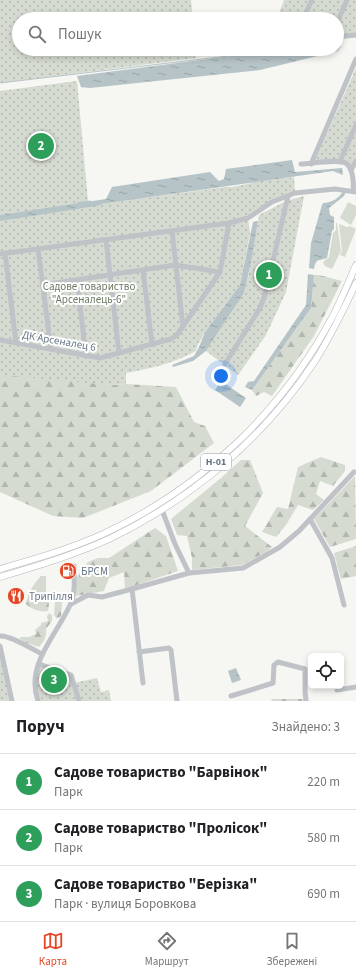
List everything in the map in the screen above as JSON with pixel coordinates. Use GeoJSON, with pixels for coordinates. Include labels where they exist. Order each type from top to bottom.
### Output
{"type":"FeatureCollection","features":[{"type":"Feature","properties":{"kind":"main road","name":"Н-01"},"geometry":{"type":"LineString","coordinates":[[0,569],[56,553],[119,526],[182,488],[223,456],[246,435],[270,409],[300,370],[334,314],[356,264]]}},
{"type":"Feature","properties":{"kind":"main road","name":"Н-01"},"geometry":{"type":"LineString","coordinates":[[0,577],[50,562],[90,547],[126,530],[162,510],[202,482],[240,450],[278,410],[316,360],[344,309],[356,283]]}},
{"type":"Feature","properties":{"kind":"street"},"geometry":{"type":"LineString","coordinates":[[306,12],[312,0]]}},
{"type":"Feature","properties":{"kind":"street"},"geometry":{"type":"LineString","coordinates":[[342,12],[347,0]]}},
{"type":"Feature","properties":{"kind":"street"},"geometry":{"type":"LineString","coordinates":[[344,35],[356,34]]}},
{"type":"Feature","properties":{"kind":"street"},"geometry":{"type":"LineString","coordinates":[[311,164],[356,59]]}},
{"type":"Feature","properties":{"kind":"street"},"geometry":{"type":"LineString","coordinates":[[340,161],[356,126]]}},
{"type":"Feature","properties":{"kind":"street"},"geometry":{"type":"LineString","coordinates":[[16,343],[3,253],[229,223],[248,218],[272,202],[295,193],[334,189],[354,192],[351,170],[347,164],[340,161],[301,164]]}},
{"type":"Feature","properties":{"kind":"street"},"geometry":{"type":"LineString","coordinates":[[351,170],[356,161]]}},
{"type":"Feature","properties":{"kind":"street"},"geometry":{"type":"LineString","coordinates":[[225,364],[260,308],[265,295],[288,196]]}},
{"type":"Feature","properties":{"kind":"street","name":"ДК Арсеналец 6"},"geometry":{"type":"LineString","coordinates":[[0,340],[100,358],[171,339],[177,335],[220,272],[229,223]]}},
{"type":"Feature","properties":{"kind":"street"},"geometry":{"type":"LineString","coordinates":[[172,231],[182,327]]}},
{"type":"Feature","properties":{"kind":"street"},"geometry":{"type":"LineString","coordinates":[[106,240],[119,353]]}},
{"type":"Feature","properties":{"kind":"street"},"geometry":{"type":"LineString","coordinates":[[38,249],[51,349]]}},
{"type":"Feature","properties":{"kind":"street"},"geometry":{"type":"LineString","coordinates":[[42,285],[175,265],[220,272]]}},
{"type":"Feature","properties":{"kind":"street"},"geometry":{"type":"LineString","coordinates":[[143,270],[152,344]]}},
{"type":"Feature","properties":{"kind":"street"},"geometry":{"type":"LineString","coordinates":[[77,280],[86,356]]}},
{"type":"Feature","properties":{"kind":"street"},"geometry":{"type":"LineString","coordinates":[[71,604],[88,595],[102,597],[189,573],[243,568],[280,547],[299,531],[355,471]]}},
{"type":"Feature","properties":{"kind":"street"},"geometry":{"type":"LineString","coordinates":[[162,510],[175,544],[189,573]]}},
{"type":"Feature","properties":{"kind":"street"},"geometry":{"type":"LineString","coordinates":[[310,519],[332,558],[344,605]]}},
{"type":"Feature","properties":{"kind":"street"},"geometry":{"type":"LineString","coordinates":[[38,701],[35,678],[42,654],[71,604],[74,587],[74,566]]}},
{"type":"Feature","properties":{"kind":"street"},"geometry":{"type":"LineString","coordinates":[[132,589],[143,683]]}},
{"type":"Feature","properties":{"kind":"street"},"geometry":{"type":"LineString","coordinates":[[0,636],[3,635],[42,654]]}},
{"type":"Feature","properties":{"kind":"street"},"geometry":{"type":"LineString","coordinates":[[0,646],[12,701]]}},
{"type":"Feature","properties":{"kind":"street"},"geometry":{"type":"LineString","coordinates":[[139,652],[169,648],[171,650],[177,701]]}},
{"type":"Feature","properties":{"kind":"street"},"geometry":{"type":"LineString","coordinates":[[231,696],[273,684],[274,665],[278,662],[305,669],[306,701]]}},
{"type":"Feature","properties":{"kind":"street"},"geometry":{"type":"LineString","coordinates":[[39,664],[71,675],[79,701]]}},
{"type":"Feature","properties":{"kind":"street"},"geometry":{"type":"LineString","coordinates":[[337,690],[356,687]]}},
{"type":"Feature","properties":{"kind":"green space"},"geometry":{"type":"Polygon","coordinates":[[[0,0],[191,0],[192,12],[12,12],[12,56],[196,56],[196,58],[0,83],[0,0]]]}},
{"type":"Feature","properties":{"kind":"green space"},"geometry":{"type":"Polygon","coordinates":[[[284,0],[356,0],[356,35],[344,36],[344,12],[280,12],[284,0]]]}},
{"type":"Feature","properties":{"kind":"green space"},"geometry":{"type":"Polygon","coordinates":[[[356,68],[356,161],[352,167],[340,161],[314,163],[356,68]]]}},
{"type":"Feature","properties":{"kind":"green space","name":"Садове товариство \"Арсеналець-6\""},"geometry":{"type":"Polygon","coordinates":[[[77,81],[88,201],[102,204],[233,187],[260,181],[294,177],[295,193],[272,202],[248,218],[250,233],[240,285],[205,332],[196,351],[162,365],[126,373],[126,384],[111,385],[0,375],[0,91],[77,81]]]}},
{"type":"Feature","properties":{"kind":"green space"},"geometry":{"type":"Polygon","coordinates":[[[304,196],[286,292],[266,335],[238,375],[206,351],[244,293],[252,258],[259,215],[286,201],[304,196]]]}},
{"type":"Feature","properties":{"kind":"green space"},"geometry":{"type":"Polygon","coordinates":[[[348,202],[356,206],[356,215],[351,225],[340,218],[348,202]]]}},
{"type":"Feature","properties":{"kind":"green space"},"geometry":{"type":"Polygon","coordinates":[[[336,223],[341,251],[332,269],[325,266],[323,262],[329,257],[333,233],[336,230],[336,223]]]}},
{"type":"Feature","properties":{"kind":"green space"},"geometry":{"type":"Polygon","coordinates":[[[339,224],[356,229],[345,257],[340,255],[342,251],[339,224]]]}},
{"type":"Feature","properties":{"kind":"green space"},"geometry":{"type":"Polygon","coordinates":[[[314,275],[342,281],[314,336],[272,396],[264,392],[256,396],[252,390],[311,308],[314,275]]]}},
{"type":"Feature","properties":{"kind":"green space"},"geometry":{"type":"Polygon","coordinates":[[[40,360],[109,385],[126,384],[176,387],[194,422],[205,426],[214,443],[151,491],[83,518],[53,516],[0,492],[0,369],[40,360]]]}},
{"type":"Feature","properties":{"kind":"green space"},"geometry":{"type":"Polygon","coordinates":[[[321,457],[345,465],[345,471],[333,486],[320,481],[316,494],[324,500],[313,510],[298,505],[286,525],[276,537],[262,532],[277,507],[288,509],[298,467],[321,457]]]}},
{"type":"Feature","properties":{"kind":"green space"},"geometry":{"type":"Polygon","coordinates":[[[241,460],[250,460],[263,493],[245,526],[272,547],[266,552],[242,565],[192,570],[192,558],[187,536],[177,535],[171,519],[241,460]]]}},
{"type":"Feature","properties":{"kind":"green space"},"geometry":{"type":"Polygon","coordinates":[[[355,476],[356,539],[330,547],[314,519],[355,476]]]}},
{"type":"Feature","properties":{"kind":"green space"},"geometry":{"type":"Polygon","coordinates":[[[155,528],[166,536],[178,571],[125,589],[124,572],[109,578],[104,591],[76,596],[77,577],[88,562],[98,558],[109,558],[155,528]]]}},
{"type":"Feature","properties":{"kind":"green space"},"geometry":{"type":"Polygon","coordinates":[[[356,546],[356,576],[341,579],[334,553],[356,546]]]}},
{"type":"Feature","properties":{"kind":"green space"},"geometry":{"type":"Polygon","coordinates":[[[41,576],[46,576],[46,593],[49,605],[48,611],[36,610],[26,604],[31,589],[41,576]]]}},
{"type":"Feature","properties":{"kind":"green space"},"geometry":{"type":"Polygon","coordinates":[[[63,599],[64,601],[62,603],[61,616],[57,619],[54,615],[55,602],[63,599]]]}},
{"type":"Feature","properties":{"kind":"green space"},"geometry":{"type":"Polygon","coordinates":[[[49,613],[52,615],[52,621],[46,629],[45,639],[39,647],[24,642],[19,638],[29,637],[36,634],[35,630],[41,625],[41,623],[48,621],[47,616],[49,613]]]}},
{"type":"Feature","properties":{"kind":"green space"},"geometry":{"type":"Polygon","coordinates":[[[0,646],[13,701],[0,701],[0,646]]]}},
{"type":"Feature","properties":{"kind":"green space"},"geometry":{"type":"Polygon","coordinates":[[[39,664],[69,673],[74,683],[97,678],[101,692],[109,690],[111,701],[38,701],[36,694],[39,664]]]}},
{"type":"Feature","properties":{"kind":"green space"},"geometry":{"type":"Polygon","coordinates":[[[271,699],[304,699],[304,701],[272,701],[271,699]]]}},
{"type":"Feature","properties":{"kind":"water"},"geometry":{"type":"Polygon","coordinates":[[[230,56],[317,56],[260,70],[90,88],[81,87],[77,76],[230,56]]]}},
{"type":"Feature","properties":{"kind":"water"},"geometry":{"type":"Polygon","coordinates":[[[292,160],[295,172],[342,168],[343,175],[333,171],[102,204],[0,221],[0,215],[106,199],[112,187],[210,172],[219,181],[224,179],[226,169],[292,160]]]}},
{"type":"Feature","properties":{"kind":"water"},"geometry":{"type":"Polygon","coordinates":[[[343,191],[346,192],[344,196],[329,208],[330,215],[334,217],[334,229],[332,231],[327,258],[317,261],[314,269],[309,268],[311,243],[322,205],[323,203],[335,200],[343,191]]]}},
{"type":"Feature","properties":{"kind":"water"},"geometry":{"type":"Polygon","coordinates":[[[258,221],[244,293],[206,351],[193,361],[173,367],[172,365],[194,356],[205,332],[240,285],[253,222],[258,221]]]}},
{"type":"Feature","properties":{"kind":"water"},"geometry":{"type":"Polygon","coordinates":[[[308,274],[314,275],[311,308],[252,390],[245,387],[248,382],[254,381],[306,305],[308,274]]]}},
{"type":"Feature","properties":{"kind":"water"},"geometry":{"type":"Polygon","coordinates":[[[221,381],[246,398],[240,407],[215,390],[221,381]]]}},
{"type":"Feature","properties":{"kind":"water"},"geometry":{"type":"Polygon","coordinates":[[[236,668],[241,680],[232,683],[228,671],[236,668]]]}},
{"type":"Feature","properties":{"kind":"waterway"},"geometry":{"type":"LineString","coordinates":[[0,83],[228,56]]}},
{"type":"Feature","properties":{"kind":"waterway"},"geometry":{"type":"LineString","coordinates":[[77,203],[90,201]]}},
{"type":"Feature","properties":{"kind":"place","name":"Садове товариство \"Пролісок\""},"geometry":{"type":"Point","coordinates":[41,146]}},
{"type":"Feature","properties":{"kind":"place","name":"Садове товариство \"Барвінок\""},"geometry":{"type":"Point","coordinates":[269,275]}},
{"type":"Feature","properties":{"kind":"place","name":"БРСМ"},"geometry":{"type":"Point","coordinates":[68,571]}},
{"type":"Feature","properties":{"kind":"place","name":"Трипілля"},"geometry":{"type":"Point","coordinates":[16,596]}},
{"type":"Feature","properties":{"kind":"place","name":"Садове товариство \"Берізка\""},"geometry":{"type":"Point","coordinates":[54,680]}}]}
